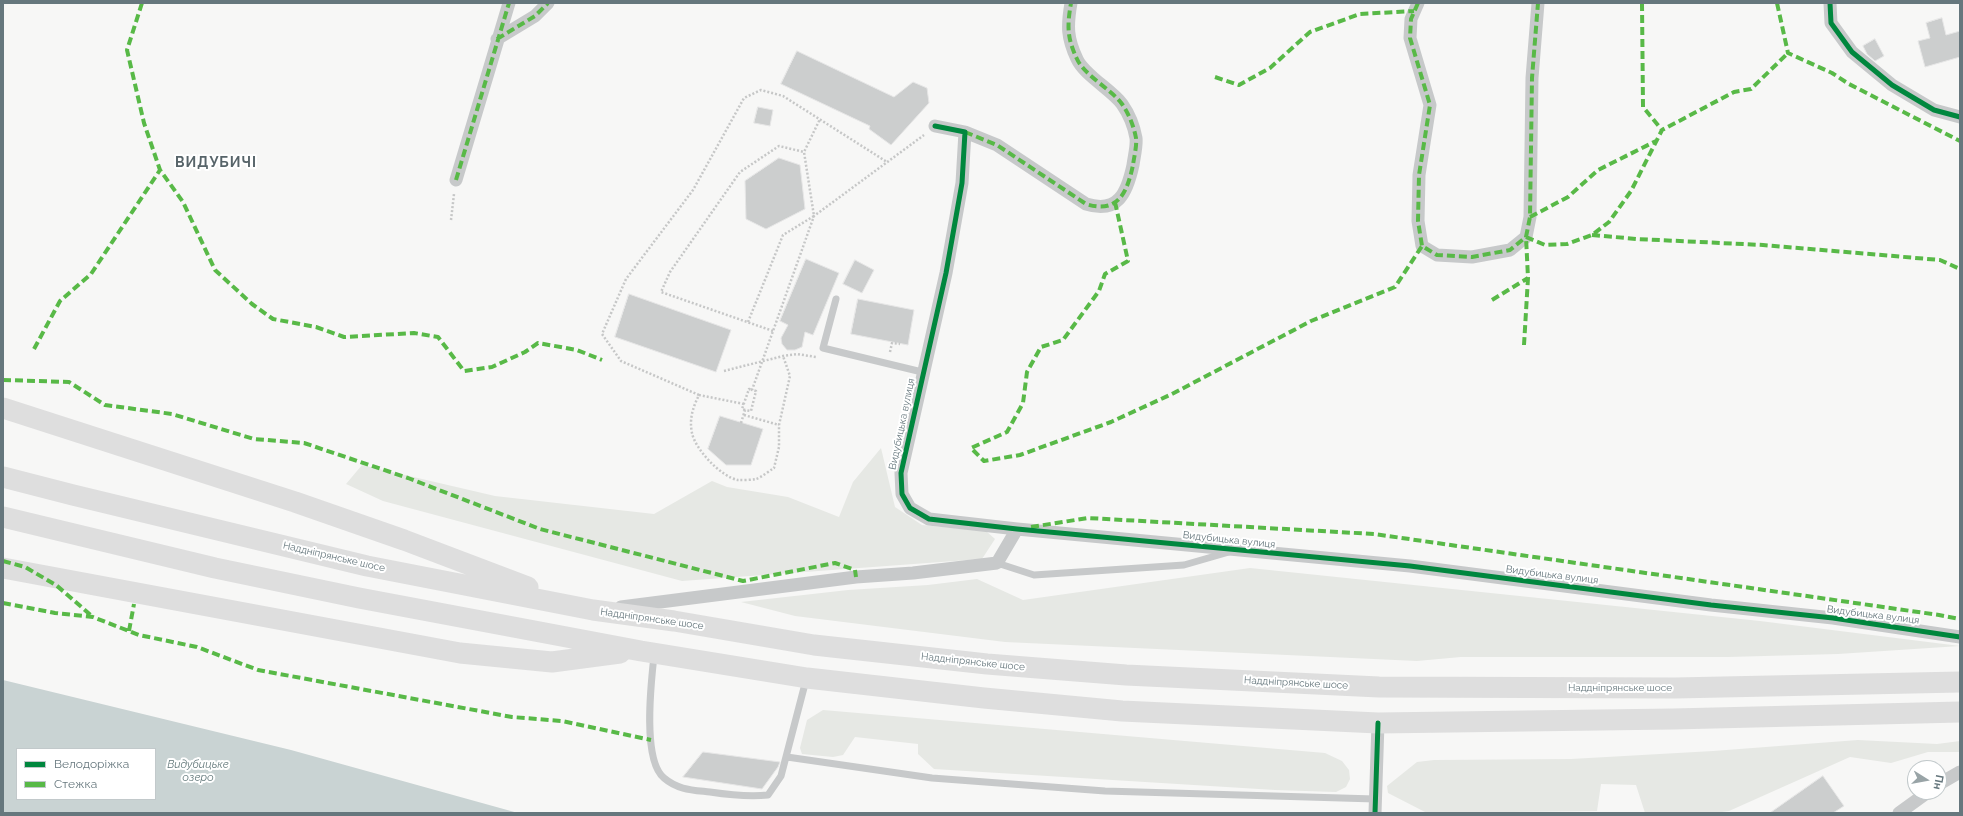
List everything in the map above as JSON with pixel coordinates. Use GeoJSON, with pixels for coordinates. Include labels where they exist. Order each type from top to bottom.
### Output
{"type":"FeatureCollection","features":[{"type":"Feature","properties":{"kind":"main road"},"geometry":{"type":"LineString","coordinates":[[3,408],[50,422],[397,538],[587,609]]}},
{"type":"Feature","properties":{"kind":"main road","name":"Наддніпрянське шосе"},"geometry":{"type":"LineString","coordinates":[[3,477],[367,566],[587,609],[674,621],[814,645],[986,664],[1126,675],[1379,687],[1675,688],[1960,682]]}},
{"type":"Feature","properties":{"kind":"main road"},"geometry":{"type":"LineString","coordinates":[[3,517],[238,573],[359,598],[648,652],[806,678],[984,698],[1122,711],[1378,723],[1673,719],[1960,712]]}},
{"type":"Feature","properties":{"kind":"main road"},"geometry":{"type":"LineString","coordinates":[[3,568],[460,653],[552,662],[648,652]]}},
{"type":"Feature","properties":{"kind":"street"},"geometry":{"type":"LineString","coordinates":[[456,180],[509,3]]}},
{"type":"Feature","properties":{"kind":"street"},"geometry":{"type":"LineString","coordinates":[[497,39],[535,16],[548,3]]}},
{"type":"Feature","properties":{"kind":"street"},"geometry":{"type":"LineString","coordinates":[[935,126],[965,132],[997,145],[1086,204],[1098,208],[1108,206],[1122,196],[1129,183],[1136,139],[1130,119],[1122,104],[1077,61],[1068,35],[1067,23],[1071,3]]}},
{"type":"Feature","properties":{"kind":"street"},"geometry":{"type":"LineString","coordinates":[[1418,3],[1411,19],[1410,38],[1430,105],[1419,175],[1418,221],[1422,246],[1437,255],[1472,257],[1510,250],[1526,237],[1530,217],[1532,78],[1538,3]]}},
{"type":"Feature","properties":{"kind":"street"},"geometry":{"type":"LineString","coordinates":[[1830,3],[1831,23],[1852,52],[1892,85],[1934,110],[1960,117]]}},
{"type":"Feature","properties":{"kind":"street","name":"Видубицька вулиця"},"geometry":{"type":"LineString","coordinates":[[965,132],[962,183],[946,273],[922,372],[901,473],[902,494],[910,508],[929,519],[1017,529],[1410,566],[1711,606],[1833,618],[1960,637]]}},
{"type":"Feature","properties":{"kind":"street"},"geometry":{"type":"LineString","coordinates":[[587,609],[655,604],[856,577],[913,573],[997,563],[1017,529]]}},
{"type":"Feature","properties":{"kind":"street"},"geometry":{"type":"LineString","coordinates":[[1375,813],[1378,723]]}},
{"type":"Feature","properties":{"kind":"street"},"geometry":{"type":"LineString","coordinates":[[1947,779],[1960,772]]}},
{"type":"Feature","properties":{"kind":"street"},"geometry":{"type":"LineString","coordinates":[[1899,813],[1917,800]]}},
{"type":"Feature","properties":{"kind":"lane"},"geometry":{"type":"LineString","coordinates":[[836,299],[823,348],[922,372]]}},
{"type":"Feature","properties":{"kind":"lane"},"geometry":{"type":"LineString","coordinates":[[997,563],[1034,575],[1184,566],[1237,550]]}},
{"type":"Feature","properties":{"kind":"lane"},"geometry":{"type":"LineString","coordinates":[[648,652],[651,740],[654,763],[663,778],[679,788],[749,797],[768,795],[781,776],[806,678]]}},
{"type":"Feature","properties":{"kind":"lane"},"geometry":{"type":"LineString","coordinates":[[787,757],[932,778],[1105,791],[1375,799]]}},
{"type":"Feature","properties":{"kind":"path"},"geometry":{"type":"LineString","coordinates":[[744,404],[699,395],[621,361],[602,334],[626,279],[693,190],[744,98],[761,90],[783,96],[887,162]]}},
{"type":"Feature","properties":{"kind":"path"},"geometry":{"type":"LineString","coordinates":[[741,422],[745,410],[742,409],[749,389],[752,390],[763,361],[814,216],[804,152],[820,119]]}},
{"type":"Feature","properties":{"kind":"path"},"geometry":{"type":"LineString","coordinates":[[748,322],[784,235],[814,216],[935,126]]}},
{"type":"Feature","properties":{"kind":"path"},"geometry":{"type":"LineString","coordinates":[[773,331],[661,292],[670,272],[740,172],[779,146],[804,152]]}},
{"type":"Feature","properties":{"kind":"path"},"geometry":{"type":"LineString","coordinates":[[451,220],[456,180]]}},
{"type":"Feature","properties":{"kind":"path"},"geometry":{"type":"LineString","coordinates":[[724,371],[783,356],[797,354],[809,358],[819,357]]}},
{"type":"Feature","properties":{"kind":"path"},"geometry":{"type":"LineString","coordinates":[[699,395],[694,406],[691,422],[692,435],[700,451],[723,473],[737,480],[757,478],[774,468],[779,447],[779,425],[790,376],[783,356]]}},
{"type":"Feature","properties":{"kind":"path"},"geometry":{"type":"LineString","coordinates":[[745,410],[751,411],[756,391],[752,390]]}},
{"type":"Feature","properties":{"kind":"path"},"geometry":{"type":"LineString","coordinates":[[744,415],[779,425]]}},
{"type":"Feature","properties":{"kind":"shaded area"},"geometry":{"type":"Polygon","coordinates":[[[881,448],[895,507],[922,525],[986,531],[995,539],[982,559],[682,581],[383,501],[346,484],[362,465],[495,496],[654,514],[712,481],[727,487],[788,497],[839,517],[853,482],[881,448]]]}},
{"type":"Feature","properties":{"kind":"shaded area"},"geometry":{"type":"Polygon","coordinates":[[[1250,568],[1760,621],[1960,646],[1838,654],[1728,657],[1461,657],[1417,661],[1005,642],[795,616],[741,602],[848,590],[928,585],[977,579],[1023,600],[1250,568]]]}},
{"type":"Feature","properties":{"kind":"shaded area"},"geometry":{"type":"Polygon","coordinates":[[[823,710],[1325,753],[1342,761],[1349,770],[1350,779],[1346,787],[1336,792],[1275,790],[934,769],[918,754],[918,744],[855,737],[843,755],[833,757],[802,754],[800,748],[807,720],[823,710]]]}},
{"type":"Feature","properties":{"kind":"shaded area"},"geometry":{"type":"Polygon","coordinates":[[[1858,740],[1937,744],[1960,741],[1960,752],[1928,752],[1891,763],[1850,757],[1729,811],[1715,813],[1645,813],[1636,785],[1601,784],[1597,811],[1427,813],[1388,793],[1387,786],[1417,762],[1434,760],[1571,759],[1713,751],[1858,740]]]}},
{"type":"Feature","properties":{"kind":"water","name":"Видубицьке озеро"},"geometry":{"type":"Polygon","coordinates":[[[3,680],[291,750],[518,813],[3,813],[3,680]]]}},
{"type":"Feature","properties":{"kind":"building"},"geometry":{"type":"Polygon","coordinates":[[[1942,18],[1946,35],[1960,31],[1960,57],[1925,67],[1918,41],[1930,38],[1926,23],[1942,18]]]}},
{"type":"Feature","properties":{"kind":"building"},"geometry":{"type":"Polygon","coordinates":[[[1875,39],[1884,56],[1875,61],[1867,54],[1863,46],[1875,39]]]}},
{"type":"Feature","properties":{"kind":"building"},"geometry":{"type":"Polygon","coordinates":[[[797,51],[894,97],[913,82],[927,88],[929,103],[891,145],[869,129],[870,126],[781,84],[797,51]]]}},
{"type":"Feature","properties":{"kind":"building"},"geometry":{"type":"Polygon","coordinates":[[[758,107],[773,110],[770,126],[754,123],[758,107]]]}},
{"type":"Feature","properties":{"kind":"building"},"geometry":{"type":"Polygon","coordinates":[[[779,158],[800,165],[805,209],[766,229],[746,219],[745,181],[779,158]]]}},
{"type":"Feature","properties":{"kind":"building"},"geometry":{"type":"Polygon","coordinates":[[[806,259],[839,273],[813,335],[805,332],[802,347],[795,350],[787,350],[782,344],[781,338],[788,325],[780,321],[806,259]]]}},
{"type":"Feature","properties":{"kind":"building"},"geometry":{"type":"Polygon","coordinates":[[[855,260],[874,270],[862,293],[843,284],[855,260]]]}},
{"type":"Feature","properties":{"kind":"building"},"geometry":{"type":"Polygon","coordinates":[[[629,294],[731,330],[716,372],[615,337],[629,294]]]}},
{"type":"Feature","properties":{"kind":"building"},"geometry":{"type":"Polygon","coordinates":[[[858,299],[914,310],[908,345],[851,334],[858,299]]]}},
{"type":"Feature","properties":{"kind":"building"},"geometry":{"type":"Polygon","coordinates":[[[720,416],[763,429],[751,465],[726,465],[708,449],[720,416]]]}},
{"type":"Feature","properties":{"kind":"building"},"geometry":{"type":"Polygon","coordinates":[[[703,752],[780,762],[762,789],[683,777],[703,752]]]}},
{"type":"Feature","properties":{"kind":"building"},"geometry":{"type":"Polygon","coordinates":[[[1823,776],[1844,806],[1833,813],[1770,813],[1823,776]]]}},
{"type":"Feature","properties":{"kind":"marked path"},"geometry":{"type":"LineString","coordinates":[[142,3],[127,50],[144,123],[160,170],[183,202],[215,270],[252,304],[273,319],[316,327],[344,337],[414,333],[438,337],[464,371],[492,367],[525,352],[538,343],[577,350],[602,360]]}},
{"type":"Feature","properties":{"kind":"marked path"},"geometry":{"type":"LineString","coordinates":[[456,180],[509,3]]}},
{"type":"Feature","properties":{"kind":"marked path"},"geometry":{"type":"LineString","coordinates":[[497,39],[535,16],[548,3]]}},
{"type":"Feature","properties":{"kind":"marked path"},"geometry":{"type":"LineString","coordinates":[[965,132],[997,145],[1086,204],[1106,206],[1119,199],[1128,184],[1133,165],[1136,148],[1133,125],[1122,104],[1112,93],[1092,77],[1077,59],[1071,45],[1069,32],[1071,3]]}},
{"type":"Feature","properties":{"kind":"marked path"},"geometry":{"type":"LineString","coordinates":[[1418,3],[1411,19],[1410,38],[1430,105],[1419,175],[1418,221],[1422,246],[1437,255],[1472,257],[1510,250],[1526,237]]}},
{"type":"Feature","properties":{"kind":"marked path"},"geometry":{"type":"LineString","coordinates":[[1524,345],[1528,278],[1526,237],[1530,217],[1532,78],[1538,3]]}},
{"type":"Feature","properties":{"kind":"marked path"},"geometry":{"type":"LineString","coordinates":[[1642,3],[1643,107],[1662,130]]}},
{"type":"Feature","properties":{"kind":"marked path"},"geometry":{"type":"LineString","coordinates":[[1777,3],[1788,53],[1832,73],[1849,84],[1960,141]]}},
{"type":"Feature","properties":{"kind":"marked path"},"geometry":{"type":"LineString","coordinates":[[1215,77],[1239,85],[1270,68],[1310,32],[1360,14],[1414,11]]}},
{"type":"Feature","properties":{"kind":"marked path"},"geometry":{"type":"LineString","coordinates":[[1526,237],[1545,245],[1567,244],[1592,235],[1609,222],[1631,191],[1662,130],[1734,92],[1751,89],[1788,53]]}},
{"type":"Feature","properties":{"kind":"marked path"},"geometry":{"type":"LineString","coordinates":[[1530,217],[1568,197],[1598,170],[1656,141]]}},
{"type":"Feature","properties":{"kind":"marked path"},"geometry":{"type":"LineString","coordinates":[[34,349],[60,301],[91,274],[160,170]]}},
{"type":"Feature","properties":{"kind":"marked path"},"geometry":{"type":"LineString","coordinates":[[1115,202],[1128,261],[1105,274],[1099,291],[1063,340],[1041,347],[1027,372],[1023,403],[1007,432],[971,448],[984,461],[1020,455],[1111,422],[1172,394],[1311,321],[1395,287],[1422,246]]}},
{"type":"Feature","properties":{"kind":"marked path"},"geometry":{"type":"LineString","coordinates":[[1592,235],[1637,239],[1763,245],[1940,260],[1960,269]]}},
{"type":"Feature","properties":{"kind":"marked path"},"geometry":{"type":"LineString","coordinates":[[1492,300],[1528,278]]}},
{"type":"Feature","properties":{"kind":"marked path"},"geometry":{"type":"LineString","coordinates":[[3,380],[69,382],[105,405],[172,414],[254,439],[304,443],[408,478],[540,529],[743,581],[835,563],[855,570],[856,577]]}},
{"type":"Feature","properties":{"kind":"marked path"},"geometry":{"type":"LineString","coordinates":[[1031,527],[1088,518],[1374,534],[1960,619]]}},
{"type":"Feature","properties":{"kind":"marked path"},"geometry":{"type":"LineString","coordinates":[[3,561],[25,567],[56,585],[93,617]]}},
{"type":"Feature","properties":{"kind":"marked path"},"geometry":{"type":"LineString","coordinates":[[3,603],[55,613],[93,617],[139,635],[197,647],[258,670],[512,717],[562,721],[651,740]]}},
{"type":"Feature","properties":{"kind":"marked path"},"geometry":{"type":"LineString","coordinates":[[129,631],[134,604]]}},
{"type":"Feature","properties":{"kind":"cycle path"},"geometry":{"type":"LineString","coordinates":[[1830,3],[1831,23],[1852,52],[1892,85],[1934,110],[1960,117]]}},
{"type":"Feature","properties":{"kind":"cycle path"},"geometry":{"type":"LineString","coordinates":[[935,126],[965,132],[962,183],[946,273],[901,473],[902,494],[910,508],[929,519],[1017,529],[1410,566],[1711,605],[1833,618],[1960,637]]}},
{"type":"Feature","properties":{"kind":"cycle path"},"geometry":{"type":"LineString","coordinates":[[1375,813],[1378,723]]}},
{"type":"Feature","properties":{"kind":"district","name":"ВИДУБИЧІ"},"geometry":{"type":"Point","coordinates":[216,163]}}]}
